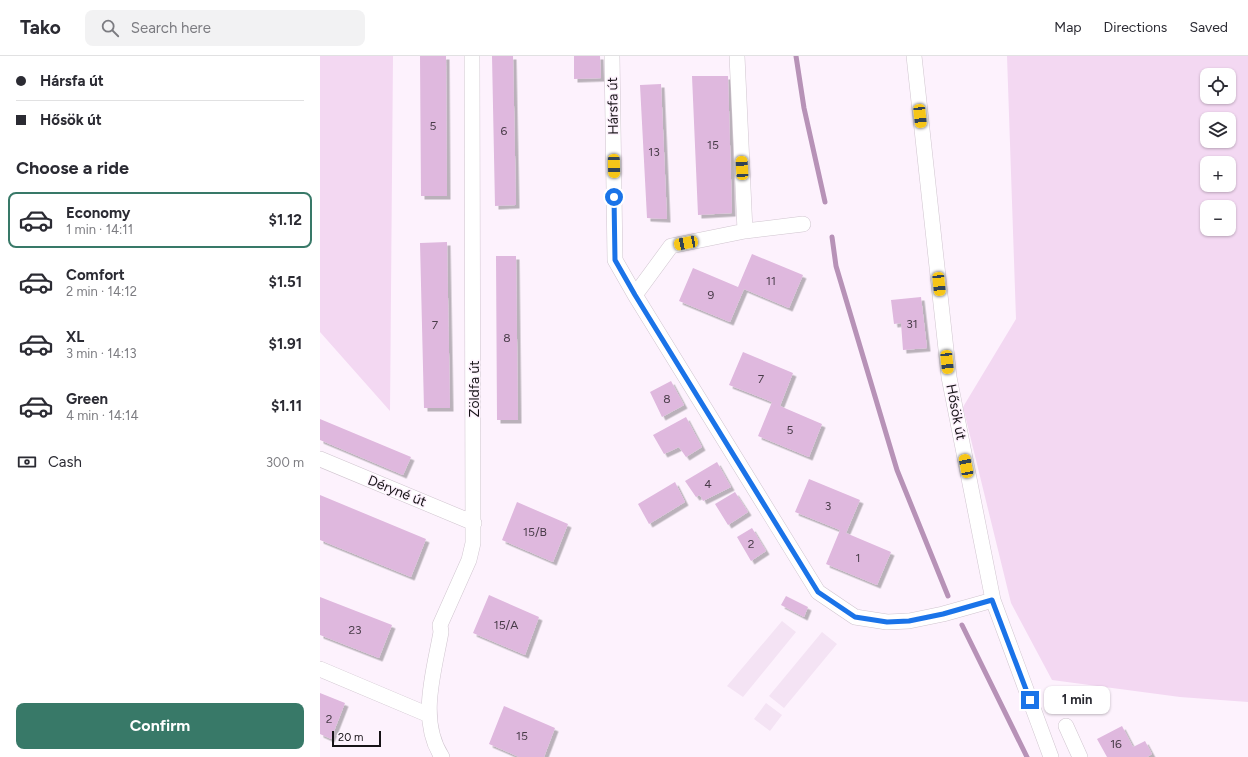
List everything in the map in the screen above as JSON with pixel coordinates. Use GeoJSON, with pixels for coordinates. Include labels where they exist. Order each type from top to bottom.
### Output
{"type":"FeatureCollection","features":[{"type":"Feature","properties":{"kind":"street","name":"Zöldfa út"},"geometry":{"type":"LineString","coordinates":[[429,714],[441,632],[440,626],[469,560],[473,542],[472,56]]}},
{"type":"Feature","properties":{"kind":"street","name":"Hársfa út"},"geometry":{"type":"LineString","coordinates":[[612,56],[615,260],[818,592],[855,617],[887,622],[909,621],[943,614],[992,600]]}},
{"type":"Feature","properties":{"kind":"street"},"geometry":{"type":"LineString","coordinates":[[737,56],[745,231]]}},
{"type":"Feature","properties":{"kind":"street","name":"Hősök út"},"geometry":{"type":"LineString","coordinates":[[914,56],[949,377],[992,600],[1051,757]]}},
{"type":"Feature","properties":{"kind":"street"},"geometry":{"type":"LineString","coordinates":[[635,295],[671,246],[745,231],[803,224]]}},
{"type":"Feature","properties":{"kind":"street","name":"Déryné út"},"geometry":{"type":"LineString","coordinates":[[320,459],[474,523]]}},
{"type":"Feature","properties":{"kind":"street"},"geometry":{"type":"LineString","coordinates":[[320,669],[429,714],[432,739],[442,757]]}},
{"type":"Feature","properties":{"kind":"street"},"geometry":{"type":"LineString","coordinates":[[1066,726],[1080,757]]}},
{"type":"Feature","properties":{"kind":"shaded area"},"geometry":{"type":"Polygon","coordinates":[[[320,56],[393,56],[390,411],[320,332],[320,56]]]}},
{"type":"Feature","properties":{"kind":"shaded area"},"geometry":{"type":"Polygon","coordinates":[[[1007,56],[1248,56],[1248,702],[1180,697],[1052,680],[1011,603],[963,407],[1016,319],[1007,56]]]}},
{"type":"Feature","properties":{"kind":"shaded area"},"geometry":{"type":"Polygon","coordinates":[[[782,621],[796,632],[743,697],[727,686],[782,621]]]}},
{"type":"Feature","properties":{"kind":"shaded area"},"geometry":{"type":"Polygon","coordinates":[[[822,632],[837,644],[784,708],[769,696],[822,632]]]}},
{"type":"Feature","properties":{"kind":"shaded area"},"geometry":{"type":"Polygon","coordinates":[[[766,703],[782,715],[770,731],[754,719],[766,703]]]}},
{"type":"Feature","properties":{"kind":"building"},"geometry":{"type":"Polygon","coordinates":[[[420,56],[446,56],[447,196],[421,196],[420,56]]]}},
{"type":"Feature","properties":{"kind":"building"},"geometry":{"type":"Polygon","coordinates":[[[492,56],[513,56],[516,205],[495,206],[492,56]]]}},
{"type":"Feature","properties":{"kind":"building"},"geometry":{"type":"Polygon","coordinates":[[[574,56],[600,56],[601,78],[574,79],[574,56]]]}},
{"type":"Feature","properties":{"kind":"building"},"geometry":{"type":"Polygon","coordinates":[[[692,76],[728,76],[732,213],[698,215],[692,76]]]}},
{"type":"Feature","properties":{"kind":"building"},"geometry":{"type":"Polygon","coordinates":[[[661,84],[667,219],[647,218],[640,85],[661,84]]]}},
{"type":"Feature","properties":{"kind":"building"},"geometry":{"type":"Polygon","coordinates":[[[447,242],[450,408],[424,408],[420,243],[447,242]]]}},
{"type":"Feature","properties":{"kind":"building"},"geometry":{"type":"Polygon","coordinates":[[[752,254],[803,275],[789,308],[744,289],[730,322],[679,301],[693,268],[738,287],[752,254]]]}},
{"type":"Feature","properties":{"kind":"building"},"geometry":{"type":"Polygon","coordinates":[[[496,256],[516,256],[518,420],[497,420],[496,256]]]}},
{"type":"Feature","properties":{"kind":"building"},"geometry":{"type":"Polygon","coordinates":[[[921,297],[927,348],[903,350],[901,323],[894,324],[891,300],[921,297]]]}},
{"type":"Feature","properties":{"kind":"building"},"geometry":{"type":"Polygon","coordinates":[[[743,352],[793,373],[780,406],[822,424],[809,457],[758,436],[772,402],[729,385],[743,352]]]}},
{"type":"Feature","properties":{"kind":"building"},"geometry":{"type":"Polygon","coordinates":[[[671,381],[684,405],[662,417],[650,392],[671,381]]]}},
{"type":"Feature","properties":{"kind":"building"},"geometry":{"type":"Polygon","coordinates":[[[686,417],[702,447],[686,457],[679,447],[664,454],[653,435],[686,417]]]}},
{"type":"Feature","properties":{"kind":"building"},"geometry":{"type":"Polygon","coordinates":[[[320,419],[411,457],[403,475],[320,440],[320,419]]]}},
{"type":"Feature","properties":{"kind":"building"},"geometry":{"type":"Polygon","coordinates":[[[717,462],[731,487],[703,501],[700,495],[696,497],[685,481],[717,462]]]}},
{"type":"Feature","properties":{"kind":"building"},"geometry":{"type":"Polygon","coordinates":[[[809,479],[860,500],[846,533],[891,552],[877,585],[826,564],[840,530],[795,512],[809,479]]]}},
{"type":"Feature","properties":{"kind":"building"},"geometry":{"type":"Polygon","coordinates":[[[675,482],[685,502],[649,524],[638,504],[675,482]]]}},
{"type":"Feature","properties":{"kind":"building"},"geometry":{"type":"Polygon","coordinates":[[[735,492],[748,512],[728,525],[715,504],[735,492]]]}},
{"type":"Feature","properties":{"kind":"building"},"geometry":{"type":"Polygon","coordinates":[[[320,495],[426,539],[411,577],[320,540],[320,495]]]}},
{"type":"Feature","properties":{"kind":"building"},"geometry":{"type":"Polygon","coordinates":[[[517,502],[568,524],[553,562],[502,540],[517,502]]]}},
{"type":"Feature","properties":{"kind":"building"},"geometry":{"type":"Polygon","coordinates":[[[752,528],[766,551],[751,561],[737,537],[752,528]]]}},
{"type":"Feature","properties":{"kind":"building"},"geometry":{"type":"Polygon","coordinates":[[[489,595],[539,617],[525,655],[473,633],[489,595]]]}},
{"type":"Feature","properties":{"kind":"building"},"geometry":{"type":"Polygon","coordinates":[[[786,596],[808,607],[804,617],[781,605],[786,596]]]}},
{"type":"Feature","properties":{"kind":"building"},"geometry":{"type":"Polygon","coordinates":[[[320,597],[392,625],[379,658],[320,635],[320,597]]]}},
{"type":"Feature","properties":{"kind":"building"},"geometry":{"type":"Polygon","coordinates":[[[320,693],[345,703],[331,739],[320,734],[320,693]]]}},
{"type":"Feature","properties":{"kind":"building"},"geometry":{"type":"Polygon","coordinates":[[[504,706],[555,728],[544,757],[519,757],[489,744],[504,706]]]}},
{"type":"Feature","properties":{"kind":"building"},"geometry":{"type":"Polygon","coordinates":[[[1122,726],[1133,747],[1145,741],[1152,754],[1147,757],[1107,757],[1097,739],[1122,726]]]}},
{"type":"Feature","properties":{"kind":"waterway"},"geometry":{"type":"LineString","coordinates":[[796,56],[804,108],[825,202]]}},
{"type":"Feature","properties":{"kind":"waterway"},"geometry":{"type":"LineString","coordinates":[[832,237],[836,266],[897,470],[948,596]]}},
{"type":"Feature","properties":{"kind":"waterway"},"geometry":{"type":"LineString","coordinates":[[962,625],[1027,757]]}},
{"type":"Feature","properties":{"kind":"route"},"geometry":{"type":"LineString","coordinates":[[614,197],[615,260],[818,592],[855,617],[887,622],[909,621],[943,614],[992,600],[1030,700]]}}]}
